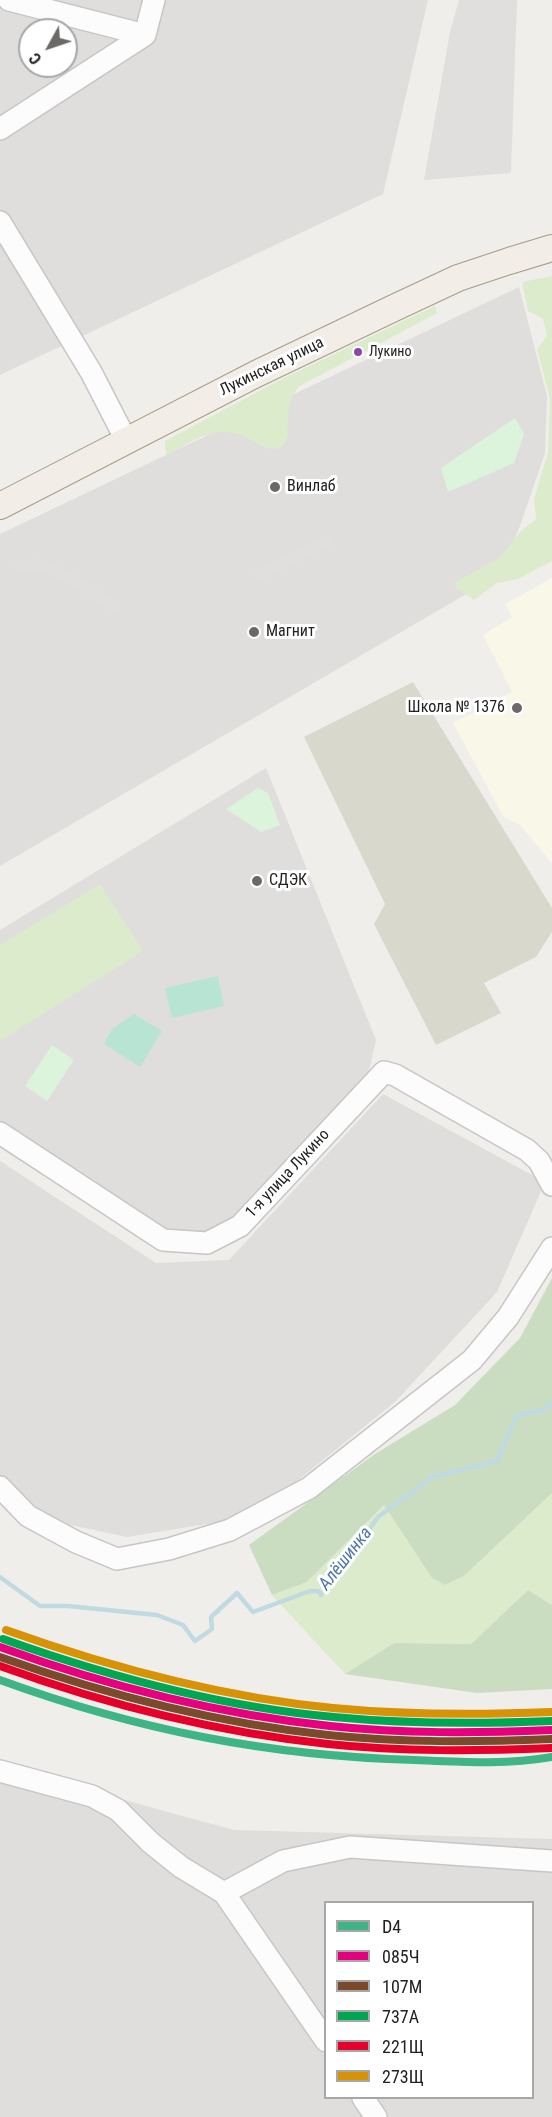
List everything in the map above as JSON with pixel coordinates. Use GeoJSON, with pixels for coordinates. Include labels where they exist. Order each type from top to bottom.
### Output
{"type":"FeatureCollection","features":[{"type":"Feature","properties":{"kind":"main road","name":"Лукинская улица"},"geometry":{"type":"LineString","coordinates":[[0,506],[256,374],[458,278],[552,248]]}},
{"type":"Feature","properties":{"kind":"street"},"geometry":{"type":"LineString","coordinates":[[9,0],[145,35]]}},
{"type":"Feature","properties":{"kind":"street"},"geometry":{"type":"LineString","coordinates":[[0,129],[145,35],[154,0]]}},
{"type":"Feature","properties":{"kind":"street"},"geometry":{"type":"LineString","coordinates":[[0,222],[91,372],[126,440]]}},
{"type":"Feature","properties":{"kind":"street","name":"1-я улица Лукино"},"geometry":{"type":"LineString","coordinates":[[0,1134],[163,1240],[207,1243],[240,1226],[384,1072],[395,1074],[527,1150],[539,1161],[552,1185]]}},
{"type":"Feature","properties":{"kind":"street"},"geometry":{"type":"LineString","coordinates":[[0,1487],[28,1516],[76,1542],[117,1559],[169,1549],[230,1530],[309,1488],[472,1360],[508,1317],[552,1248]]}},
{"type":"Feature","properties":{"kind":"street"},"geometry":{"type":"LineString","coordinates":[[0,1771],[92,1796],[118,1810],[151,1843],[181,1868],[224,1893],[324,2038]]}},
{"type":"Feature","properties":{"kind":"street"},"geometry":{"type":"LineString","coordinates":[[224,1893],[284,1861],[350,1847],[552,1861]]}},
{"type":"Feature","properties":{"kind":"street"},"geometry":{"type":"LineString","coordinates":[[364,2099],[376,2117]]}},
{"type":"Feature","properties":{"kind":"shaded area"},"geometry":{"type":"Polygon","coordinates":[[[0,0],[428,0],[383,194],[0,375],[0,0]]]}},
{"type":"Feature","properties":{"kind":"shaded area"},"geometry":{"type":"Polygon","coordinates":[[[459,0],[517,0],[511,173],[424,180],[450,32],[459,0]]]}},
{"type":"Feature","properties":{"kind":"shaded area"},"geometry":{"type":"Polygon","coordinates":[[[519,287],[547,396],[545,453],[520,526],[499,575],[0,866],[0,534],[519,287]]]}},
{"type":"Feature","properties":{"kind":"shaded area"},"geometry":{"type":"Polygon","coordinates":[[[328,535],[333,545],[257,583],[252,572],[328,535]]]}},
{"type":"Feature","properties":{"kind":"shaded area"},"geometry":{"type":"Polygon","coordinates":[[[42,559],[75,573],[122,605],[116,614],[69,583],[39,571],[17,574],[13,564],[42,559]]]}},
{"type":"Feature","properties":{"kind":"shaded area","name":"Школа № 1376"},"geometry":{"type":"Polygon","coordinates":[[[552,578],[552,863],[520,825],[503,816],[453,723],[512,692],[483,635],[512,617],[505,604],[552,578]]]}},
{"type":"Feature","properties":{"kind":"shaded area"},"geometry":{"type":"Polygon","coordinates":[[[413,682],[552,908],[552,932],[536,957],[484,983],[501,1013],[436,1045],[374,924],[385,904],[304,737],[413,682]]]}},
{"type":"Feature","properties":{"kind":"shaded area"},"geometry":{"type":"Polygon","coordinates":[[[266,768],[376,1040],[366,1084],[219,1244],[160,1250],[0,1148],[0,930],[266,768]]]}},
{"type":"Feature","properties":{"kind":"shaded area"},"geometry":{"type":"Polygon","coordinates":[[[383,1094],[545,1182],[497,1292],[395,1402],[297,1481],[225,1521],[127,1537],[28,1516],[0,1483],[0,1161],[156,1263],[229,1260],[383,1094]]]}},
{"type":"Feature","properties":{"kind":"shaded area"},"geometry":{"type":"Polygon","coordinates":[[[0,1766],[234,1830],[552,1839],[552,2117],[0,2117],[0,1766]]]}},
{"type":"Feature","properties":{"kind":"green space"},"geometry":{"type":"Polygon","coordinates":[[[552,276],[552,561],[518,579],[497,583],[474,600],[456,588],[455,582],[499,558],[521,531],[536,519],[534,499],[548,453],[550,399],[537,349],[547,336],[543,319],[528,311],[522,282],[552,276]]]}},
{"type":"Feature","properties":{"kind":"green space"},"geometry":{"type":"Polygon","coordinates":[[[435,306],[437,313],[298,387],[288,413],[286,441],[277,449],[266,448],[239,434],[219,432],[195,440],[166,456],[165,441],[282,379],[435,306]]]}},
{"type":"Feature","properties":{"kind":"green space"},"geometry":{"type":"Polygon","coordinates":[[[515,418],[524,434],[514,463],[448,492],[441,468],[515,418]]]}},
{"type":"Feature","properties":{"kind":"green space"},"geometry":{"type":"Polygon","coordinates":[[[258,788],[268,793],[280,825],[261,832],[226,809],[258,788]]]}},
{"type":"Feature","properties":{"kind":"green space"},"geometry":{"type":"Polygon","coordinates":[[[100,884],[143,951],[0,1041],[0,945],[100,884]]]}},
{"type":"Feature","properties":{"kind":"green space"},"geometry":{"type":"Polygon","coordinates":[[[218,976],[224,1006],[172,1018],[165,988],[218,976]]]}},
{"type":"Feature","properties":{"kind":"green space"},"geometry":{"type":"Polygon","coordinates":[[[134,1014],[162,1031],[140,1067],[104,1044],[112,1029],[134,1014]]]}},
{"type":"Feature","properties":{"kind":"green space"},"geometry":{"type":"Polygon","coordinates":[[[52,1045],[74,1060],[47,1101],[25,1086],[52,1045]]]}},
{"type":"Feature","properties":{"kind":"green space"},"geometry":{"type":"Polygon","coordinates":[[[552,1278],[552,1493],[464,1576],[445,1585],[432,1578],[384,1505],[307,1582],[272,1595],[249,1545],[375,1454],[455,1405],[520,1338],[552,1278]]]}},
{"type":"Feature","properties":{"kind":"green space"},"geometry":{"type":"Polygon","coordinates":[[[552,1493],[552,1605],[528,1590],[471,1644],[394,1643],[345,1674],[272,1595],[307,1582],[384,1505],[432,1578],[445,1585],[464,1576],[552,1493]]]}},
{"type":"Feature","properties":{"kind":"green space"},"geometry":{"type":"Polygon","coordinates":[[[528,1590],[552,1605],[552,1689],[477,1693],[345,1674],[394,1643],[471,1644],[528,1590]]]}},
{"type":"Feature","properties":{"kind":"waterway","name":"Алёшинка"},"geometry":{"type":"LineString","coordinates":[[0,1577],[40,1606],[68,1606],[157,1615],[183,1625],[195,1641],[212,1629],[211,1617],[237,1593],[253,1612],[310,1591],[318,1591],[321,1595],[378,1517],[432,1477],[497,1461],[517,1415],[543,1410],[552,1402]]}},
{"type":"Feature","properties":{"kind":"transit line","name":"273Щ"},"geometry":{"type":"LineString","coordinates":[[6,1630],[86,1657],[167,1679],[249,1697],[333,1708],[415,1713],[551,1712]]}},
{"type":"Feature","properties":{"kind":"transit line","name":"737А"},"geometry":{"type":"LineString","coordinates":[[3,1639],[125,1678],[249,1706],[361,1719],[415,1722],[552,1721]]}},
{"type":"Feature","properties":{"kind":"transit line","name":"085Ч"},"geometry":{"type":"LineString","coordinates":[[0,1647],[81,1674],[162,1697],[287,1721],[413,1732],[552,1730]]}},
{"type":"Feature","properties":{"kind":"transit line","name":"107М"},"geometry":{"type":"LineString","coordinates":[[0,1657],[80,1684],[162,1706],[286,1730],[356,1738],[412,1741],[552,1739]]}},
{"type":"Feature","properties":{"kind":"transit line","name":"221Щ"},"geometry":{"type":"LineString","coordinates":[[0,1666],[121,1705],[203,1724],[286,1739],[356,1747],[412,1750],[552,1748]]}},
{"type":"Feature","properties":{"kind":"transit line","name":"D4"},"geometry":{"type":"LineString","coordinates":[[0,1680],[102,1713],[204,1737],[256,1746],[308,1753],[449,1762],[501,1762],[552,1757]]}},
{"type":"Feature","properties":{"kind":"place","name":"Лукино"},"geometry":{"type":"Point","coordinates":[358,352]}},
{"type":"Feature","properties":{"kind":"place","name":"Винлаб"},"geometry":{"type":"Point","coordinates":[275,487]}},
{"type":"Feature","properties":{"kind":"place","name":"Магнит"},"geometry":{"type":"Point","coordinates":[254,632]}},
{"type":"Feature","properties":{"kind":"place","name":"Школа № 1376"},"geometry":{"type":"Point","coordinates":[517,708]}},
{"type":"Feature","properties":{"kind":"place","name":"СДЭК"},"geometry":{"type":"Point","coordinates":[257,881]}}]}
